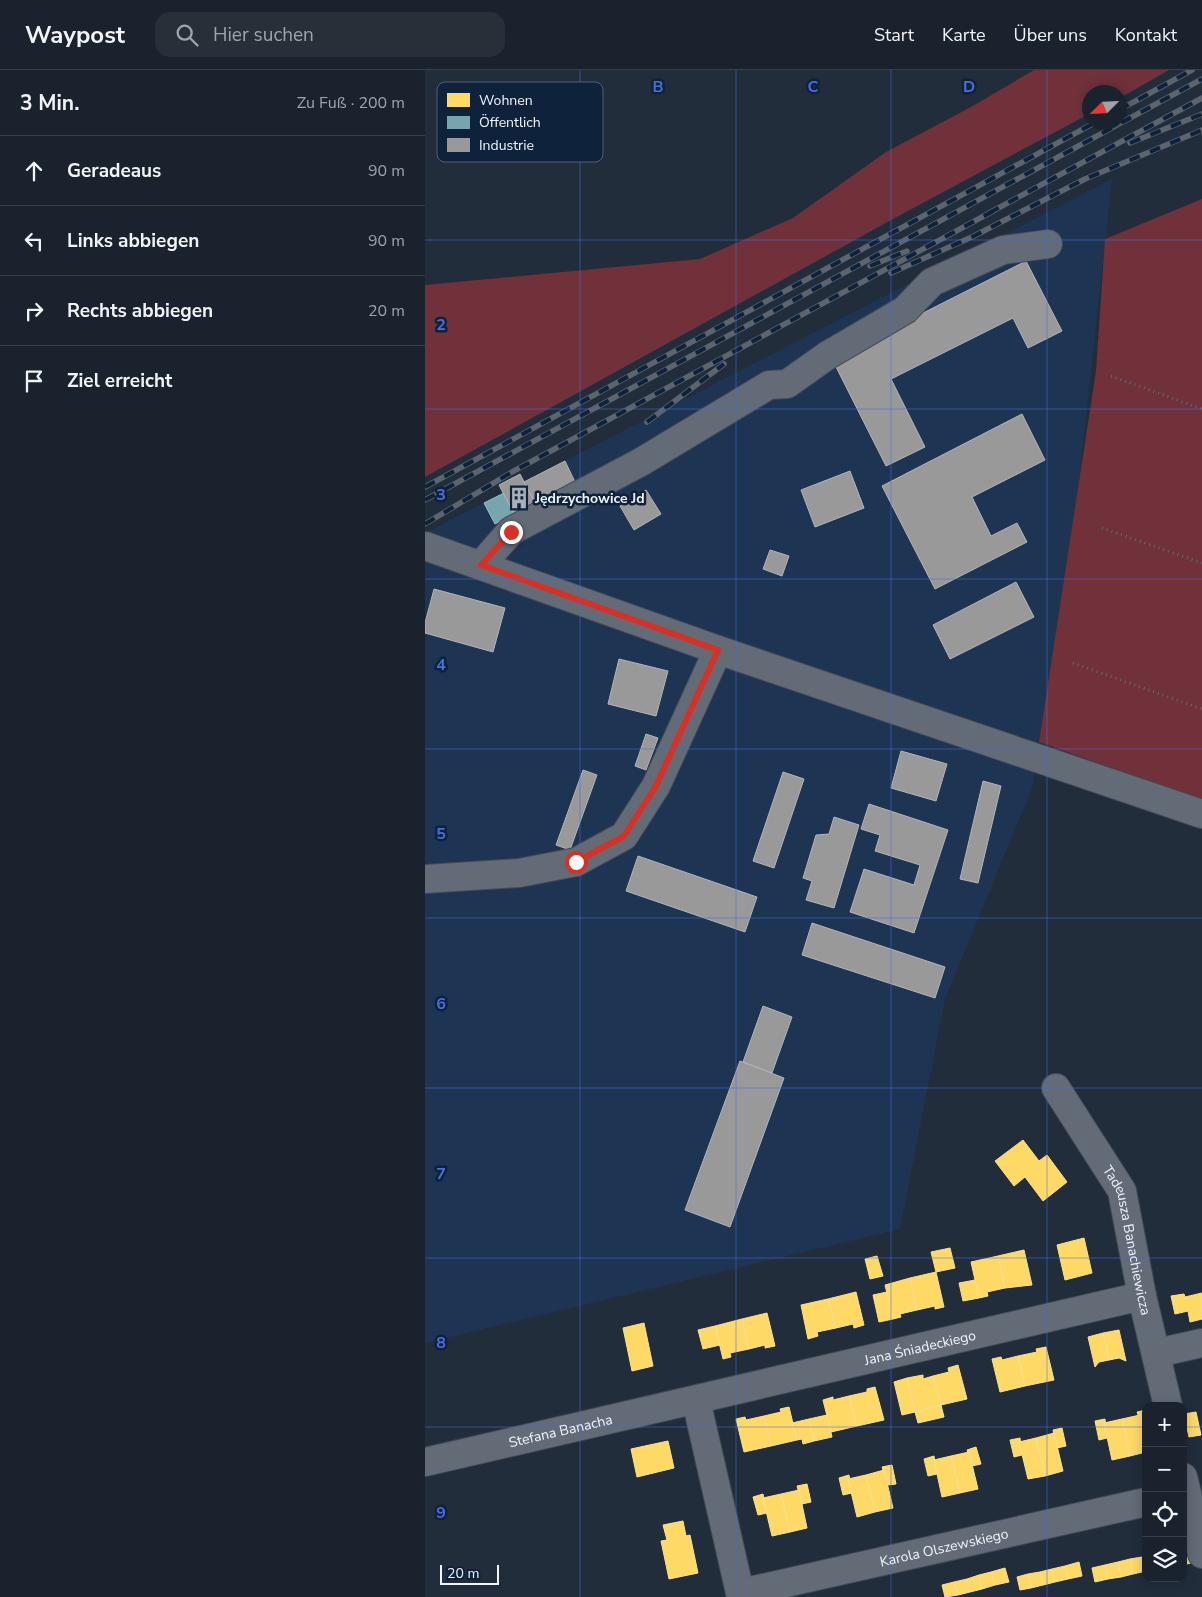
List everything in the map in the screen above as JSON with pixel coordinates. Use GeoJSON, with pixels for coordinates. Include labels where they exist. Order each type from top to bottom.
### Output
{"type":"FeatureCollection","features":[{"type":"Feature","properties":{"kind":"street"},"geometry":{"type":"LineString","coordinates":[[481,565],[511,532],[641,462],[769,385],[787,384],[828,356],[905,310],[932,282],[1003,250],[1048,244]]}},
{"type":"Feature","properties":{"kind":"street"},"geometry":{"type":"LineString","coordinates":[[425,546],[718,650],[1202,814]]}},
{"type":"Feature","properties":{"kind":"street"},"geometry":{"type":"LineString","coordinates":[[425,879],[519,873],[576,862],[624,836],[656,786],[718,650]]}},
{"type":"Feature","properties":{"kind":"street","name":"Tadeusza Banachiewicza"},"geometry":{"type":"LineString","coordinates":[[1056,1088],[1122,1191],[1167,1402]]}},
{"type":"Feature","properties":{"kind":"street","name":"Jana Śniadeckiego"},"geometry":{"type":"LineString","coordinates":[[696,1400],[1143,1296]]}},
{"type":"Feature","properties":{"kind":"street"},"geometry":{"type":"LineString","coordinates":[[1157,1353],[1202,1343]]}},
{"type":"Feature","properties":{"kind":"street"},"geometry":{"type":"LineString","coordinates":[[696,1400],[741,1595]]}},
{"type":"Feature","properties":{"kind":"street","name":"Stefana Banacha"},"geometry":{"type":"LineString","coordinates":[[425,1462],[696,1400]]}},
{"type":"Feature","properties":{"kind":"street"},"geometry":{"type":"LineString","coordinates":[[1185,1492],[1202,1554]]}},
{"type":"Feature","properties":{"kind":"street","name":"Karola Olszewskiego"},"geometry":{"type":"LineString","coordinates":[[741,1595],[1142,1503]]}},
{"type":"Feature","properties":{"kind":"path"},"geometry":{"type":"LineString","coordinates":[[1111,376],[1202,409]]}},
{"type":"Feature","properties":{"kind":"path"},"geometry":{"type":"LineString","coordinates":[[1103,528],[1202,563]]}},
{"type":"Feature","properties":{"kind":"path"},"geometry":{"type":"LineString","coordinates":[[1073,663],[1202,710]]}},
{"type":"Feature","properties":{"kind":"shaded area"},"geometry":{"type":"Polygon","coordinates":[[[1034,70],[1169,70],[1127,94],[1127,85],[1082,85],[1082,118],[893,219],[425,477],[425,285],[700,259],[793,218],[886,152],[971,107],[1034,70]]]}},
{"type":"Feature","properties":{"kind":"shaded area"},"geometry":{"type":"Polygon","coordinates":[[[1112,179],[1079,482],[1032,788],[945,999],[900,1229],[425,1343],[425,533],[1112,179]]]}},
{"type":"Feature","properties":{"kind":"shaded area"},"geometry":{"type":"Polygon","coordinates":[[[1202,199],[1202,800],[1039,742],[1096,371],[1105,239],[1202,199]]]}},
{"type":"Feature","properties":{"kind":"building: Wohnen"},"geometry":{"type":"Polygon","coordinates":[[[1023,1140],[1039,1161],[1047,1155],[1067,1182],[1043,1201],[1025,1177],[1014,1186],[995,1161],[1023,1140]]]}},
{"type":"Feature","properties":{"kind":"building: Wohnen"},"geometry":{"type":"Polygon","coordinates":[[[1084,1238],[1092,1273],[1065,1280],[1057,1245],[1084,1238]]]}},
{"type":"Feature","properties":{"kind":"building: Wohnen"},"geometry":{"type":"Polygon","coordinates":[[[950,1248],[955,1268],[936,1272],[931,1252],[950,1248]]]}},
{"type":"Feature","properties":{"kind":"building: Wohnen"},"geometry":{"type":"Polygon","coordinates":[[[1024,1250],[1032,1285],[1005,1288],[998,1256],[1024,1250]]]}},
{"type":"Feature","properties":{"kind":"building: Wohnen"},"geometry":{"type":"Polygon","coordinates":[[[877,1256],[883,1276],[870,1279],[865,1259],[877,1256]]]}},
{"type":"Feature","properties":{"kind":"building: Wohnen"},"geometry":{"type":"Polygon","coordinates":[[[998,1256],[1005,1288],[987,1292],[988,1296],[979,1298],[971,1262],[998,1256]]]}},
{"type":"Feature","properties":{"kind":"building: Wohnen"},"geometry":{"type":"Polygon","coordinates":[[[936,1272],[944,1307],[935,1309],[935,1306],[917,1310],[910,1278],[936,1272]]]}},
{"type":"Feature","properties":{"kind":"building: Wohnen"},"geometry":{"type":"Polygon","coordinates":[[[910,1278],[917,1310],[900,1314],[901,1317],[893,1319],[885,1285],[910,1278]]]}},
{"type":"Feature","properties":{"kind":"building: Wohnen"},"geometry":{"type":"Polygon","coordinates":[[[975,1280],[979,1298],[963,1301],[959,1283],[975,1280]]]}},
{"type":"Feature","properties":{"kind":"building: Wohnen"},"geometry":{"type":"Polygon","coordinates":[[[856,1292],[864,1325],[854,1328],[853,1324],[836,1328],[828,1299],[856,1292]]]}},
{"type":"Feature","properties":{"kind":"building: Wohnen"},"geometry":{"type":"Polygon","coordinates":[[[887,1292],[893,1319],[879,1322],[873,1295],[887,1292]]]}},
{"type":"Feature","properties":{"kind":"building: Wohnen"},"geometry":{"type":"Polygon","coordinates":[[[1202,1293],[1202,1319],[1190,1322],[1188,1311],[1175,1314],[1171,1296],[1184,1294],[1185,1297],[1202,1293]]]}},
{"type":"Feature","properties":{"kind":"building: Wohnen"},"geometry":{"type":"Polygon","coordinates":[[[828,1299],[836,1328],[817,1332],[818,1336],[808,1339],[801,1305],[828,1299]]]}},
{"type":"Feature","properties":{"kind":"building: Wohnen"},"geometry":{"type":"Polygon","coordinates":[[[767,1313],[775,1346],[765,1348],[765,1345],[749,1349],[742,1319],[767,1313]]]}},
{"type":"Feature","properties":{"kind":"building: Wohnen"},"geometry":{"type":"Polygon","coordinates":[[[742,1319],[749,1349],[730,1353],[731,1357],[723,1359],[715,1326],[742,1319]]]}},
{"type":"Feature","properties":{"kind":"building: Wohnen"},"geometry":{"type":"Polygon","coordinates":[[[644,1323],[653,1366],[632,1371],[623,1328],[644,1323]]]}},
{"type":"Feature","properties":{"kind":"building: Wohnen"},"geometry":{"type":"Polygon","coordinates":[[[715,1326],[720,1345],[703,1349],[698,1330],[715,1326]]]}},
{"type":"Feature","properties":{"kind":"building: Wohnen"},"geometry":{"type":"Polygon","coordinates":[[[1119,1330],[1126,1361],[1119,1358],[1109,1360],[1103,1333],[1119,1330]]]}},
{"type":"Feature","properties":{"kind":"building: Wohnen"},"geometry":{"type":"Polygon","coordinates":[[[1103,1333],[1109,1360],[1099,1362],[1095,1367],[1088,1337],[1103,1333]]]}},
{"type":"Feature","properties":{"kind":"building: Wohnen"},"geometry":{"type":"Polygon","coordinates":[[[1046,1347],[1054,1380],[1025,1386],[1018,1356],[1037,1352],[1036,1349],[1046,1347]]]}},
{"type":"Feature","properties":{"kind":"building: Wohnen"},"geometry":{"type":"Polygon","coordinates":[[[1018,1356],[1025,1386],[1000,1392],[992,1359],[1001,1357],[1002,1360],[1018,1356]]]}},
{"type":"Feature","properties":{"kind":"building: Wohnen"},"geometry":{"type":"Polygon","coordinates":[[[958,1365],[967,1399],[941,1405],[933,1376],[949,1372],[948,1368],[958,1365]]]}},
{"type":"Feature","properties":{"kind":"building: Wohnen"},"geometry":{"type":"Polygon","coordinates":[[[923,1375],[923,1379],[933,1376],[941,1405],[915,1412],[907,1378],[923,1375]]]}},
{"type":"Feature","properties":{"kind":"building: Wohnen"},"geometry":{"type":"Polygon","coordinates":[[[907,1378],[915,1412],[902,1415],[894,1382],[907,1378]]]}},
{"type":"Feature","properties":{"kind":"building: Wohnen"},"geometry":{"type":"Polygon","coordinates":[[[875,1387],[884,1420],[857,1426],[849,1396],[867,1392],[867,1389],[875,1387]]]}},
{"type":"Feature","properties":{"kind":"building: Wohnen"},"geometry":{"type":"Polygon","coordinates":[[[849,1396],[857,1426],[831,1432],[823,1400],[833,1397],[833,1400],[849,1396]]]}},
{"type":"Feature","properties":{"kind":"building: Wohnen"},"geometry":{"type":"Polygon","coordinates":[[[941,1405],[944,1417],[918,1423],[915,1412],[941,1405]]]}},
{"type":"Feature","properties":{"kind":"building: Wohnen"},"geometry":{"type":"Polygon","coordinates":[[[789,1407],[797,1440],[771,1446],[764,1416],[781,1412],[780,1409],[789,1407]]]}},
{"type":"Feature","properties":{"kind":"building: Wohnen"},"geometry":{"type":"Polygon","coordinates":[[[1142,1411],[1142,1427],[1137,1412],[1142,1411]]]}},
{"type":"Feature","properties":{"kind":"building: Wohnen"},"geometry":{"type":"Polygon","coordinates":[[[1196,1412],[1201,1435],[1189,1437],[1187,1414],[1196,1412]]]}},
{"type":"Feature","properties":{"kind":"building: Wohnen"},"geometry":{"type":"Polygon","coordinates":[[[827,1415],[832,1437],[814,1441],[809,1419],[827,1415]]]}},
{"type":"Feature","properties":{"kind":"building: Wohnen"},"geometry":{"type":"Polygon","coordinates":[[[1140,1415],[1142,1453],[1130,1456],[1122,1419],[1140,1415]]]}},
{"type":"Feature","properties":{"kind":"building: Wohnen"},"geometry":{"type":"Polygon","coordinates":[[[764,1416],[771,1446],[744,1452],[736,1419],[745,1417],[746,1420],[764,1416]]]}},
{"type":"Feature","properties":{"kind":"building: Wohnen"},"geometry":{"type":"Polygon","coordinates":[[[809,1419],[814,1441],[803,1444],[802,1439],[797,1440],[792,1423],[809,1419]]]}},
{"type":"Feature","properties":{"kind":"building: Wohnen"},"geometry":{"type":"Polygon","coordinates":[[[1105,1419],[1107,1438],[1099,1440],[1095,1421],[1105,1419]]]}},
{"type":"Feature","properties":{"kind":"building: Wohnen"},"geometry":{"type":"Polygon","coordinates":[[[1122,1419],[1130,1456],[1112,1460],[1104,1423],[1122,1419]]]}},
{"type":"Feature","properties":{"kind":"building: Wohnen"},"geometry":{"type":"Polygon","coordinates":[[[1062,1428],[1066,1446],[1057,1448],[1053,1430],[1062,1428]]]}},
{"type":"Feature","properties":{"kind":"building: Wohnen"},"geometry":{"type":"Polygon","coordinates":[[[1054,1433],[1063,1471],[1045,1476],[1036,1438],[1054,1433]]]}},
{"type":"Feature","properties":{"kind":"building: Wohnen"},"geometry":{"type":"Polygon","coordinates":[[[1020,1438],[1022,1455],[1014,1457],[1010,1440],[1020,1438]]]}},
{"type":"Feature","properties":{"kind":"building: Wohnen"},"geometry":{"type":"Polygon","coordinates":[[[1036,1438],[1045,1476],[1028,1479],[1019,1442],[1036,1438]]]}},
{"type":"Feature","properties":{"kind":"building: Wohnen"},"geometry":{"type":"Polygon","coordinates":[[[668,1441],[674,1468],[637,1477],[631,1449],[668,1441]]]}},
{"type":"Feature","properties":{"kind":"building: Wohnen"},"geometry":{"type":"Polygon","coordinates":[[[976,1447],[981,1464],[972,1466],[967,1450],[976,1447]]]}},
{"type":"Feature","properties":{"kind":"building: Wohnen"},"geometry":{"type":"Polygon","coordinates":[[[969,1452],[978,1489],[960,1493],[951,1456],[969,1452]]]}},
{"type":"Feature","properties":{"kind":"building: Wohnen"},"geometry":{"type":"Polygon","coordinates":[[[934,1456],[937,1474],[928,1476],[924,1459],[934,1456]]]}},
{"type":"Feature","properties":{"kind":"building: Wohnen"},"geometry":{"type":"Polygon","coordinates":[[[951,1456],[960,1493],[942,1497],[934,1460],[951,1456]]]}},
{"type":"Feature","properties":{"kind":"building: Wohnen"},"geometry":{"type":"Polygon","coordinates":[[[892,1465],[896,1484],[888,1485],[882,1467],[892,1465]]]}},
{"type":"Feature","properties":{"kind":"building: Wohnen"},"geometry":{"type":"Polygon","coordinates":[[[884,1470],[893,1508],[875,1512],[866,1475],[884,1470]]]}},
{"type":"Feature","properties":{"kind":"building: Wohnen"},"geometry":{"type":"Polygon","coordinates":[[[849,1475],[852,1493],[843,1495],[839,1478],[849,1475]]]}},
{"type":"Feature","properties":{"kind":"building: Wohnen"},"geometry":{"type":"Polygon","coordinates":[[[866,1475],[875,1512],[857,1517],[848,1479],[866,1475]]]}},
{"type":"Feature","properties":{"kind":"building: Wohnen"},"geometry":{"type":"Polygon","coordinates":[[[807,1484],[811,1502],[802,1504],[797,1486],[807,1484]]]}},
{"type":"Feature","properties":{"kind":"building: Wohnen"},"geometry":{"type":"Polygon","coordinates":[[[799,1490],[807,1528],[790,1532],[781,1494],[799,1490]]]}},
{"type":"Feature","properties":{"kind":"building: Wohnen"},"geometry":{"type":"Polygon","coordinates":[[[763,1494],[767,1513],[758,1515],[753,1497],[763,1494]]]}},
{"type":"Feature","properties":{"kind":"building: Wohnen"},"geometry":{"type":"Polygon","coordinates":[[[781,1494],[790,1532],[772,1536],[763,1498],[781,1494]]]}},
{"type":"Feature","properties":{"kind":"building: Wohnen"},"geometry":{"type":"Polygon","coordinates":[[[683,1521],[686,1536],[690,1535],[698,1573],[669,1579],[661,1541],[667,1540],[663,1525],[683,1521]]]}},
{"type":"Feature","properties":{"kind":"building: Wohnen"},"geometry":{"type":"Polygon","coordinates":[[[1187,1543],[1195,1562],[1187,1564],[1187,1543]]]}},
{"type":"Feature","properties":{"kind":"building: Wohnen"},"geometry":{"type":"Polygon","coordinates":[[[1142,1557],[1142,1572],[1133,1574],[1130,1559],[1142,1557]]]}},
{"type":"Feature","properties":{"kind":"building: Wohnen"},"geometry":{"type":"Polygon","coordinates":[[[1130,1559],[1133,1574],[1121,1577],[1118,1562],[1130,1559]]]}},
{"type":"Feature","properties":{"kind":"building: Wohnen"},"geometry":{"type":"Polygon","coordinates":[[[1079,1562],[1082,1576],[1068,1579],[1065,1566],[1079,1562]]]}},
{"type":"Feature","properties":{"kind":"building: Wohnen"},"geometry":{"type":"Polygon","coordinates":[[[1118,1562],[1121,1577],[1108,1579],[1105,1565],[1118,1562]]]}},
{"type":"Feature","properties":{"kind":"building: Wohnen"},"geometry":{"type":"Polygon","coordinates":[[[1105,1565],[1108,1579],[1095,1582],[1092,1568],[1105,1565]]]}},
{"type":"Feature","properties":{"kind":"building: Wohnen"},"geometry":{"type":"Polygon","coordinates":[[[1065,1566],[1068,1579],[1055,1582],[1052,1569],[1065,1566]]]}},
{"type":"Feature","properties":{"kind":"building: Wohnen"},"geometry":{"type":"Polygon","coordinates":[[[1005,1568],[1009,1582],[995,1585],[991,1572],[1005,1568]]]}},
{"type":"Feature","properties":{"kind":"building: Wohnen"},"geometry":{"type":"Polygon","coordinates":[[[1052,1569],[1055,1582],[1043,1585],[1040,1572],[1052,1569]]]}},
{"type":"Feature","properties":{"kind":"building: Wohnen"},"geometry":{"type":"Polygon","coordinates":[[[991,1572],[995,1585],[982,1589],[979,1575],[991,1572]]]}},
{"type":"Feature","properties":{"kind":"building: Wohnen"},"geometry":{"type":"Polygon","coordinates":[[[1040,1572],[1043,1585],[1031,1588],[1028,1574],[1040,1572]]]}},
{"type":"Feature","properties":{"kind":"building: Wohnen"},"geometry":{"type":"Polygon","coordinates":[[[1028,1574],[1031,1588],[1020,1590],[1017,1577],[1028,1574]]]}},
{"type":"Feature","properties":{"kind":"building: Wohnen"},"geometry":{"type":"Polygon","coordinates":[[[979,1575],[982,1589],[970,1592],[967,1579],[979,1575]]]}},
{"type":"Feature","properties":{"kind":"building: Wohnen"},"geometry":{"type":"Polygon","coordinates":[[[967,1579],[970,1592],[958,1595],[954,1582],[967,1579]]]}},
{"type":"Feature","properties":{"kind":"building: Wohnen"},"geometry":{"type":"Polygon","coordinates":[[[954,1582],[958,1595],[945,1597],[942,1585],[954,1582]]]}},
{"type":"Feature","properties":{"kind":"building: Öffentlich"},"geometry":{"type":"Polygon","coordinates":[[[504,493],[514,514],[495,524],[484,503],[504,493]]]}},
{"type":"Feature","properties":{"kind":"building: Industrie"},"geometry":{"type":"Polygon","coordinates":[[[1026,261],[1062,331],[1028,348],[1013,318],[891,379],[925,447],[886,466],[832,359],[1026,261]]]}},
{"type":"Feature","properties":{"kind":"building: Industrie"},"geometry":{"type":"Polygon","coordinates":[[[1022,414],[1045,460],[972,497],[991,536],[1017,523],[1027,542],[935,589],[882,486],[1022,414]]]}},
{"type":"Feature","properties":{"kind":"building: Industrie"},"geometry":{"type":"Polygon","coordinates":[[[565,461],[575,482],[535,503],[524,482],[565,461]]]}},
{"type":"Feature","properties":{"kind":"building: Industrie"},"geometry":{"type":"Polygon","coordinates":[[[850,471],[864,508],[815,527],[801,490],[850,471]]]}},
{"type":"Feature","properties":{"kind":"building: Industrie","name":"Jędrzychowice Jd"},"geometry":{"type":"Polygon","coordinates":[[[520,474],[535,503],[514,514],[499,485],[520,474]]]}},
{"type":"Feature","properties":{"kind":"building: Industrie"},"geometry":{"type":"Polygon","coordinates":[[[646,490],[661,514],[634,530],[620,506],[646,490]]]}},
{"type":"Feature","properties":{"kind":"building: Industrie"},"geometry":{"type":"Polygon","coordinates":[[[770,550],[789,556],[782,576],[763,569],[770,550]]]}},
{"type":"Feature","properties":{"kind":"building: Industrie"},"geometry":{"type":"Polygon","coordinates":[[[1016,582],[1034,617],[950,659],[933,625],[1016,582]]]}},
{"type":"Feature","properties":{"kind":"building: Industrie"},"geometry":{"type":"Polygon","coordinates":[[[434,589],[505,608],[493,652],[425,633],[425,623],[434,589]]]}},
{"type":"Feature","properties":{"kind":"building: Industrie"},"geometry":{"type":"Polygon","coordinates":[[[619,659],[668,671],[656,716],[608,704],[619,659]]]}},
{"type":"Feature","properties":{"kind":"building: Industrie"},"geometry":{"type":"Polygon","coordinates":[[[646,734],[658,738],[646,770],[635,766],[646,734]]]}},
{"type":"Feature","properties":{"kind":"building: Industrie"},"geometry":{"type":"Polygon","coordinates":[[[901,751],[947,764],[936,801],[891,788],[901,751]]]}},
{"type":"Feature","properties":{"kind":"building: Industrie"},"geometry":{"type":"Polygon","coordinates":[[[583,770],[597,775],[570,850],[556,845],[583,770]]]}},
{"type":"Feature","properties":{"kind":"building: Industrie"},"geometry":{"type":"Polygon","coordinates":[[[783,772],[804,779],[774,868],[753,861],[783,772]]]}},
{"type":"Feature","properties":{"kind":"building: Industrie"},"geometry":{"type":"Polygon","coordinates":[[[983,781],[1001,786],[978,883],[960,879],[983,781]]]}},
{"type":"Feature","properties":{"kind":"building: Industrie"},"geometry":{"type":"Polygon","coordinates":[[[869,804],[948,830],[914,933],[850,912],[864,869],[914,885],[920,865],[875,851],[880,835],[861,829],[869,804]]]}},
{"type":"Feature","properties":{"kind":"building: Industrie"},"geometry":{"type":"Polygon","coordinates":[[[834,817],[859,825],[834,908],[806,900],[812,881],[803,878],[816,835],[829,834],[834,817]]]}},
{"type":"Feature","properties":{"kind":"building: Industrie"},"geometry":{"type":"Polygon","coordinates":[[[638,856],[757,897],[745,932],[626,891],[638,856]]]}},
{"type":"Feature","properties":{"kind":"building: Industrie"},"geometry":{"type":"Polygon","coordinates":[[[812,923],[945,967],[935,998],[802,955],[812,923]]]}},
{"type":"Feature","properties":{"kind":"building: Industrie"},"geometry":{"type":"Polygon","coordinates":[[[763,1006],[792,1017],[772,1073],[743,1062],[763,1006]]]}},
{"type":"Feature","properties":{"kind":"building: Industrie"},"geometry":{"type":"Polygon","coordinates":[[[740,1061],[784,1078],[730,1227],[685,1210],[740,1061]]]}},
{"type":"Feature","properties":{"kind":"railway"},"geometry":{"type":"LineString","coordinates":[[1127,106],[1192,70]]}},
{"type":"Feature","properties":{"kind":"railway"},"geometry":{"type":"LineString","coordinates":[[425,500],[1202,79]]}},
{"type":"Feature","properties":{"kind":"railway"},"geometry":{"type":"LineString","coordinates":[[989,213],[1202,98]]}},
{"type":"Feature","properties":{"kind":"railway"},"geometry":{"type":"LineString","coordinates":[[1130,143],[1202,114]]}},
{"type":"Feature","properties":{"kind":"railway"},"geometry":{"type":"LineString","coordinates":[[425,487],[1082,130]]}},
{"type":"Feature","properties":{"kind":"railway"},"geometry":{"type":"LineString","coordinates":[[891,273],[974,236],[1085,179],[1202,130]]}},
{"type":"Feature","properties":{"kind":"railway"},"geometry":{"type":"LineString","coordinates":[[425,524],[512,472],[995,210]]}},
{"type":"Feature","properties":{"kind":"railway"},"geometry":{"type":"LineString","coordinates":[[870,266],[907,251]]}},
{"type":"Feature","properties":{"kind":"railway"},"geometry":{"type":"LineString","coordinates":[[647,422],[724,364]]}},
{"type":"Feature","properties":{"kind":"place","name":"Jędrzychowice Jd"},"geometry":{"type":"Point","coordinates":[519,498]}},
{"type":"Feature","properties":{"kind":"route"},"geometry":{"type":"LineString","coordinates":[[511,532],[481,565],[718,650],[656,786],[624,836],[576,862]]}}]}
